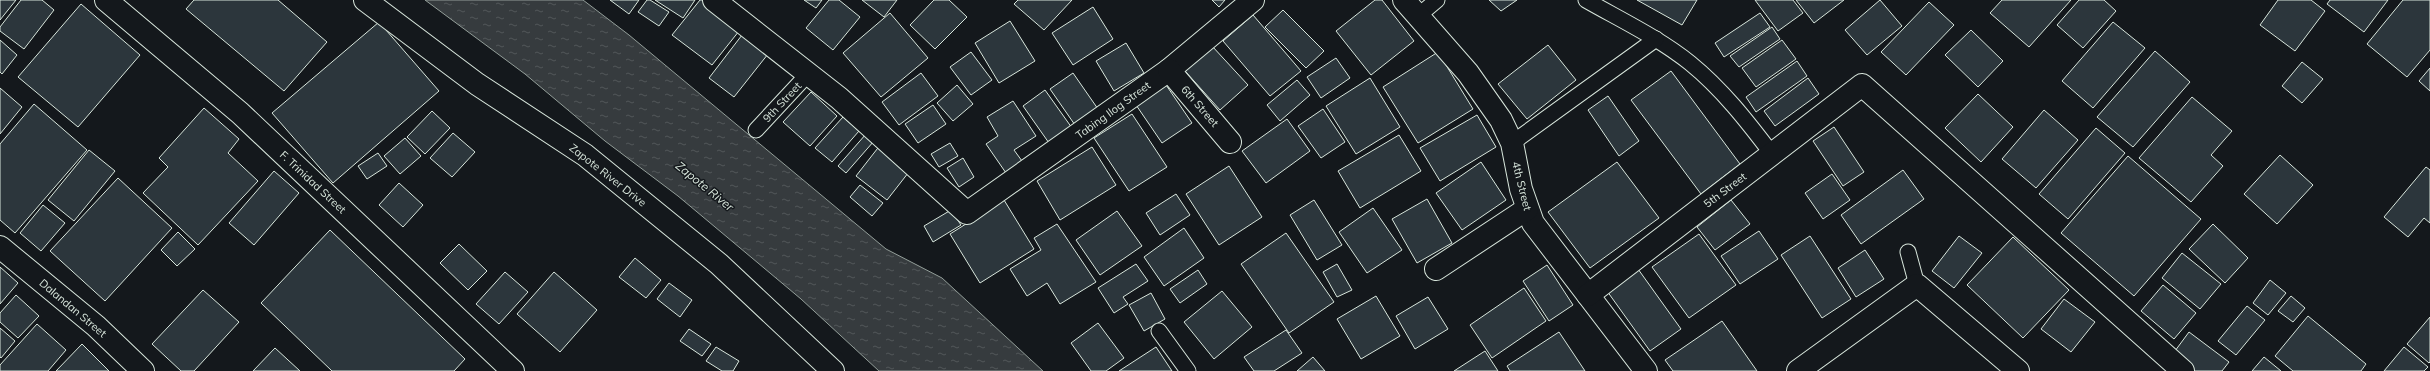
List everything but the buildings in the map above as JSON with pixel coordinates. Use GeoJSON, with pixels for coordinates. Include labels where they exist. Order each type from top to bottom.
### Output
{"type":"FeatureCollection","features":[{"type":"Feature","properties":{"kind":"street","name":"F. Trinidad Street"},"geometry":{"type":"LineString","coordinates":[[106,0],[240,113],[513,371]]}},
{"type":"Feature","properties":{"kind":"street","name":"Zapote River Drive"},"geometry":{"type":"LineString","coordinates":[[365,0],[477,84],[585,155],[719,264],[833,371]]}},
{"type":"Feature","properties":{"kind":"street"},"geometry":{"type":"LineString","coordinates":[[714,0],[808,73]]}},
{"type":"Feature","properties":{"kind":"street","name":"Tabing Ilog Street"},"geometry":{"type":"LineString","coordinates":[[808,73],[840,98],[967,213],[1169,70],[1253,0]]}},
{"type":"Feature","properties":{"kind":"street","name":"4th Street"},"geometry":{"type":"LineString","coordinates":[[1411,8],[1468,73],[1501,120],[1512,143],[1527,209],[1544,239],[1646,371]]}},
{"type":"Feature","properties":{"kind":"street","name":"6th Street"},"geometry":{"type":"LineString","coordinates":[[1169,70],[1230,142]]}},
{"type":"Feature","properties":{"kind":"street","name":"5th Street"},"geometry":{"type":"LineString","coordinates":[[1588,295],[1862,85],[2183,371]]}},
{"type":"Feature","properties":{"kind":"street"},"geometry":{"type":"LineString","coordinates":[[1436,269],[1527,209]]}},
{"type":"Feature","properties":{"kind":"street","name":"Dalandan Street"},"geometry":{"type":"LineString","coordinates":[[0,247],[96,326],[143,371]]}},
{"type":"Feature","properties":{"kind":"street"},"geometry":{"type":"LineString","coordinates":[[1798,371],[1917,285],[2018,371]]}},
{"type":"Feature","properties":{"kind":"lane"},"geometry":{"type":"LineString","coordinates":[[1411,8],[1437,0]]}},
{"type":"Feature","properties":{"kind":"lane"},"geometry":{"type":"LineString","coordinates":[[1586,0],[1656,39],[1690,63],[1739,111],[1772,154]]}},
{"type":"Feature","properties":{"kind":"lane"},"geometry":{"type":"LineString","coordinates":[[1512,143],[1656,39]]}},
{"type":"Feature","properties":{"kind":"lane","name":"9th Street"},"geometry":{"type":"LineString","coordinates":[[756,130],[808,73]]}},
{"type":"Feature","properties":{"kind":"lane"},"geometry":{"type":"LineString","coordinates":[[1908,252],[1917,285]]}},
{"type":"Feature","properties":{"kind":"lane"},"geometry":{"type":"LineString","coordinates":[[1159,331],[1188,371]]}},
{"type":"Feature","properties":{"kind":"water","name":"Zapote River"},"geometry":{"type":"Polygon","coordinates":[[[425,0],[583,0],[629,35],[886,249],[942,278],[1043,371],[879,371],[801,299],[678,196],[605,141],[525,74],[425,0]]]}}]}
